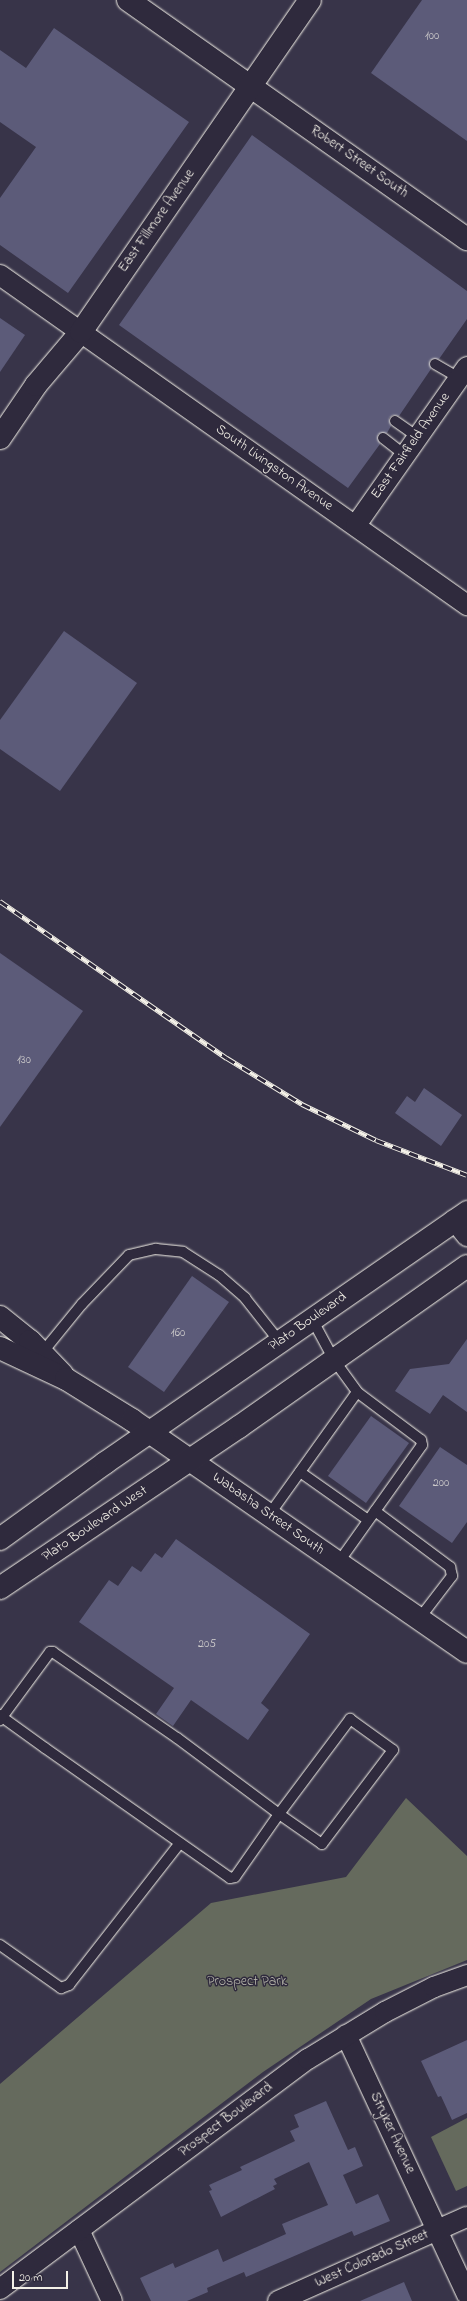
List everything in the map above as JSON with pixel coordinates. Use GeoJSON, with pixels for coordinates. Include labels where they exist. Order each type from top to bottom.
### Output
{"type":"FeatureCollection","features":[{"type":"Feature","properties":{"kind":"main road","name":"Robert Street South"},"geometry":{"type":"LineString","coordinates":[[128,0],[467,239]]}},
{"type":"Feature","properties":{"kind":"main road","name":"East Fillmore Avenue"},"geometry":{"type":"LineString","coordinates":[[0,438],[36,386],[81,332],[310,0]]}},
{"type":"Feature","properties":{"kind":"main road","name":"Plato Boulevard"},"geometry":{"type":"LineString","coordinates":[[149,1432],[279,1341],[463,1222]]}},
{"type":"Feature","properties":{"kind":"main road"},"geometry":{"type":"LineString","coordinates":[[190,1460],[467,1266]]}},
{"type":"Feature","properties":{"kind":"main road","name":"Wabasha Street South"},"geometry":{"type":"LineString","coordinates":[[0,1317],[42,1353],[66,1379]]}},
{"type":"Feature","properties":{"kind":"main road","name":"Wabasha Street South"},"geometry":{"type":"LineString","coordinates":[[0,1348],[66,1379],[149,1432],[419,1619],[465,1648]]}},
{"type":"Feature","properties":{"kind":"main road"},"geometry":{"type":"LineString","coordinates":[[0,1539],[149,1432]]}},
{"type":"Feature","properties":{"kind":"main road","name":"Plato Boulevard West"},"geometry":{"type":"LineString","coordinates":[[0,1588],[190,1460]]}},
{"type":"Feature","properties":{"kind":"street","name":"South Livingston Avenue"},"geometry":{"type":"LineString","coordinates":[[0,275],[467,605]]}},
{"type":"Feature","properties":{"kind":"street","name":"East Fairfield Avenue"},"geometry":{"type":"LineString","coordinates":[[356,526],[463,373]]}},
{"type":"Feature","properties":{"kind":"street","name":"Prospect Boulevard"},"geometry":{"type":"LineString","coordinates":[[0,2290],[308,2059],[392,2008],[467,1974]]}},
{"type":"Feature","properties":{"kind":"street","name":"Stryker Avenue"},"geometry":{"type":"LineString","coordinates":[[346,2035],[467,2295]]}},
{"type":"Feature","properties":{"kind":"street","name":"West Colorado Street"},"geometry":{"type":"LineString","coordinates":[[278,2301],[467,2217]]}},
{"type":"Feature","properties":{"kind":"street"},"geometry":{"type":"LineString","coordinates":[[80,2230],[112,2301]]}},
{"type":"Feature","properties":{"kind":"lane"},"geometry":{"type":"LineString","coordinates":[[435,364],[463,373]]}},
{"type":"Feature","properties":{"kind":"lane"},"geometry":{"type":"LineString","coordinates":[[395,421],[418,437]]}},
{"type":"Feature","properties":{"kind":"lane"},"geometry":{"type":"LineString","coordinates":[[383,438],[405,455]]}},
{"type":"Feature","properties":{"kind":"lane"},"geometry":{"type":"LineString","coordinates":[[42,1353],[82,1304],[129,1255],[156,1249],[183,1252],[219,1275],[245,1298],[279,1341]]}},
{"type":"Feature","properties":{"kind":"lane"},"geometry":{"type":"LineString","coordinates":[[312,1319],[334,1360],[356,1392],[421,1440],[422,1445],[338,1563]]}},
{"type":"Feature","properties":{"kind":"lane"},"geometry":{"type":"LineString","coordinates":[[269,1515],[356,1392]]}},
{"type":"Feature","properties":{"kind":"lane"},"geometry":{"type":"LineString","coordinates":[[300,1472],[368,1520]]}},
{"type":"Feature","properties":{"kind":"lane"},"geometry":{"type":"LineString","coordinates":[[375,1511],[450,1567],[452,1576],[419,1619]]}},
{"type":"Feature","properties":{"kind":"lane"},"geometry":{"type":"LineString","coordinates":[[1,1717],[50,1652],[53,1652],[181,1741],[279,1814],[322,1844],[393,1750],[350,1719],[279,1814],[235,1877],[230,1878],[1,1717]]}},
{"type":"Feature","properties":{"kind":"lane"},"geometry":{"type":"LineString","coordinates":[[0,1945],[61,1988],[70,1985],[180,1843]]}},
{"type":"Feature","properties":{"kind":"green space","name":"Prospect Park"},"geometry":{"type":"Polygon","coordinates":[[[406,1798],[467,1856],[467,1960],[371,1999],[263,2072],[0,2272],[0,2084],[211,1903],[346,1877],[406,1798]]]}},
{"type":"Feature","properties":{"kind":"green space"},"geometry":{"type":"Polygon","coordinates":[[[467,2118],[467,2186],[456,2191],[431,2137],[467,2118]]]}},
{"type":"Feature","properties":{"kind":"building"},"geometry":{"type":"Polygon","coordinates":[[[422,0],[467,0],[467,141],[371,73],[422,0]]]}},
{"type":"Feature","properties":{"kind":"building"},"geometry":{"type":"Polygon","coordinates":[[[54,28],[189,122],[68,293],[0,245],[0,198],[36,147],[0,122],[0,50],[26,68],[54,28]]]}},
{"type":"Feature","properties":{"kind":"building"},"geometry":{"type":"Polygon","coordinates":[[[252,135],[467,291],[467,319],[439,359],[430,360],[431,369],[399,416],[393,415],[389,418],[391,426],[387,433],[378,434],[380,444],[348,488],[119,325],[252,135]]]}},
{"type":"Feature","properties":{"kind":"building"},"geometry":{"type":"Polygon","coordinates":[[[0,318],[25,335],[0,372],[0,318]]]}},
{"type":"Feature","properties":{"kind":"building"},"geometry":{"type":"Polygon","coordinates":[[[64,631],[137,683],[60,791],[0,749],[0,720],[64,631]]]}},
{"type":"Feature","properties":{"kind":"building"},"geometry":{"type":"Polygon","coordinates":[[[0,953],[83,1011],[0,1127],[0,953]]]}},
{"type":"Feature","properties":{"kind":"building"},"geometry":{"type":"Polygon","coordinates":[[[424,1088],[462,1115],[441,1146],[395,1113],[407,1096],[415,1102],[424,1088]]]}},
{"type":"Feature","properties":{"kind":"building"},"geometry":{"type":"Polygon","coordinates":[[[192,1276],[229,1302],[164,1392],[128,1367],[192,1276]]]}},
{"type":"Feature","properties":{"kind":"building"},"geometry":{"type":"Polygon","coordinates":[[[467,1339],[467,1412],[443,1395],[430,1414],[395,1391],[410,1369],[449,1364],[467,1339]]]}},
{"type":"Feature","properties":{"kind":"building"},"geometry":{"type":"Polygon","coordinates":[[[371,1416],[409,1443],[366,1503],[328,1476],[371,1416]]]}},
{"type":"Feature","properties":{"kind":"building"},"geometry":{"type":"Polygon","coordinates":[[[440,1447],[467,1465],[467,1522],[452,1543],[399,1506],[440,1447]]]}},
{"type":"Feature","properties":{"kind":"building"},"geometry":{"type":"Polygon","coordinates":[[[176,1539],[310,1634],[261,1703],[269,1710],[248,1740],[191,1700],[173,1726],[156,1714],[174,1688],[79,1622],[109,1580],[118,1586],[132,1566],[141,1572],[155,1553],[162,1558],[176,1539]]]}},
{"type":"Feature","properties":{"kind":"building"},"geometry":{"type":"Polygon","coordinates":[[[467,2040],[467,2113],[452,2120],[441,2096],[438,2097],[421,2061],[467,2040]]]}},
{"type":"Feature","properties":{"kind":"building"},"geometry":{"type":"Polygon","coordinates":[[[326,2101],[348,2150],[355,2147],[363,2166],[343,2175],[356,2204],[378,2194],[390,2221],[354,2236],[352,2231],[246,2277],[244,2272],[207,2288],[208,2292],[187,2301],[151,2301],[140,2278],[173,2263],[175,2268],[218,2249],[223,2262],[286,2234],[282,2224],[328,2205],[309,2162],[274,2179],[277,2184],[273,2186],[275,2189],[221,2217],[209,2191],[212,2190],[209,2185],[242,2170],[240,2167],[295,2141],[290,2131],[299,2127],[294,2115],[326,2101]]]}},
{"type":"Feature","properties":{"kind":"building"},"geometry":{"type":"Polygon","coordinates":[[[404,2282],[412,2301],[360,2301],[404,2282]]]}},
{"type":"Feature","properties":{"kind":"railway"},"geometry":{"type":"LineString","coordinates":[[0,901],[227,1058],[302,1104],[376,1140],[467,1175]]}}]}
